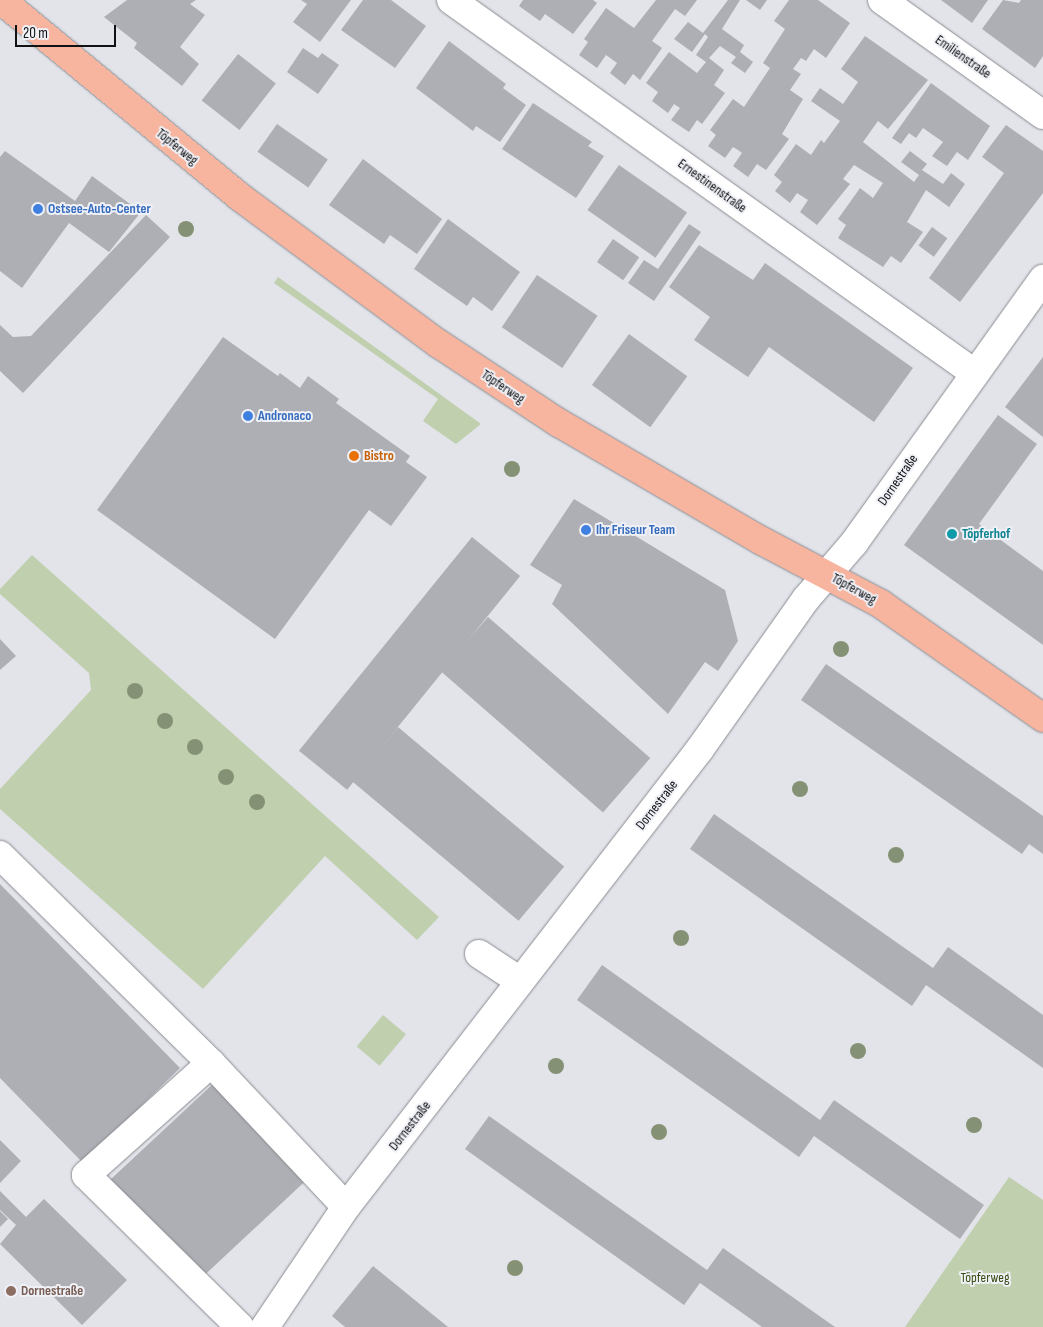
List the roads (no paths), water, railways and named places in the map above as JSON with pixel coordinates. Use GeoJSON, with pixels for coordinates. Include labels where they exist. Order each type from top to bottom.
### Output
{"type":"FeatureCollection","features":[{"type":"Feature","properties":{"kind":"main road","name":"Töpferweg"},"geometry":{"type":"LineString","coordinates":[[1,0],[240,198],[439,344],[558,423],[762,541],[828,574],[881,604],[1043,718]]}},
{"type":"Feature","properties":{"kind":"street","name":"Ernestinenstraße"},"geometry":{"type":"LineString","coordinates":[[451,0],[973,372]]}},
{"type":"Feature","properties":{"kind":"street","name":"Emilienstraße"},"geometry":{"type":"LineString","coordinates":[[882,0],[1043,115]]}},
{"type":"Feature","properties":{"kind":"street","name":"Dornestraße"},"geometry":{"type":"LineString","coordinates":[[265,1327],[346,1207],[700,749],[806,599],[854,543],[973,372],[1043,280]]}},
{"type":"Feature","properties":{"kind":"street"},"geometry":{"type":"LineString","coordinates":[[0,855],[211,1062],[346,1207]]}},
{"type":"Feature","properties":{"kind":"street"},"geometry":{"type":"LineString","coordinates":[[479,954],[520,981]]}},
{"type":"Feature","properties":{"kind":"street"},"geometry":{"type":"LineString","coordinates":[[211,1062],[86,1175],[240,1327]]}},
{"type":"Feature","properties":{"kind":"place","name":"Ostsee-Auto-Center"},"geometry":{"type":"Point","coordinates":[38,209]}},
{"type":"Feature","properties":{"kind":"place","name":"Andronaco"},"geometry":{"type":"Point","coordinates":[248,416]}},
{"type":"Feature","properties":{"kind":"place","name":"Bistro"},"geometry":{"type":"Point","coordinates":[354,456]}},
{"type":"Feature","properties":{"kind":"place","name":"Ihr Friseur Team"},"geometry":{"type":"Point","coordinates":[586,530]}},
{"type":"Feature","properties":{"kind":"place","name":"Töpferhof"},"geometry":{"type":"Point","coordinates":[952,534]}},
{"type":"Feature","properties":{"kind":"place","name":"Dornestraße"},"geometry":{"type":"Point","coordinates":[11,1291]}}]}
